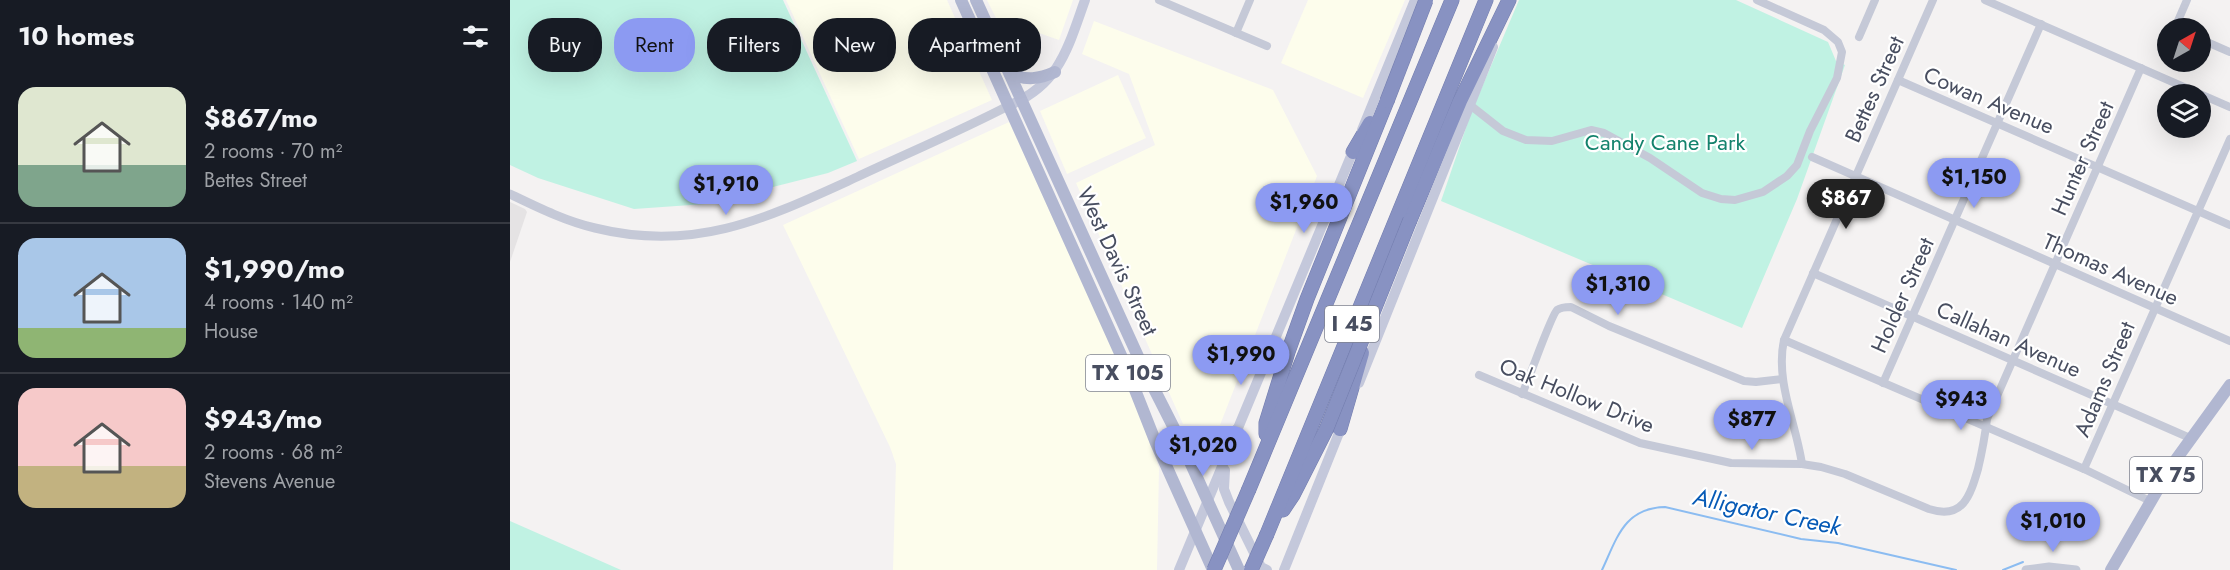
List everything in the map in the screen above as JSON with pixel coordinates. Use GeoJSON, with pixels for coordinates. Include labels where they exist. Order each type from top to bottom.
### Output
{"type":"FeatureCollection","features":[{"type":"Feature","properties":{"kind":"highway"},"geometry":{"type":"LineString","coordinates":[[1353,152],[1363,136],[1428,0]]}},
{"type":"Feature","properties":{"kind":"highway"},"geometry":{"type":"LineString","coordinates":[[1267,445],[1266,423],[1307,299],[1428,0]]}},
{"type":"Feature","properties":{"kind":"highway","name":"I 45"},"geometry":{"type":"LineString","coordinates":[[1213,570],[1249,489],[1452,0]]}},
{"type":"Feature","properties":{"kind":"highway","name":"I 45"},"geometry":{"type":"LineString","coordinates":[[1251,570],[1486,0]]}},
{"type":"Feature","properties":{"kind":"highway"},"geometry":{"type":"LineString","coordinates":[[1267,534],[1333,429],[1410,220],[1460,100],[1510,0]]}},
{"type":"Feature","properties":{"kind":"highway"},"geometry":{"type":"LineString","coordinates":[[1333,429],[1439,115]]}},
{"type":"Feature","properties":{"kind":"main road","name":"West Davis Street"},"geometry":{"type":"LineString","coordinates":[[961,0],[1016,103],[1181,442],[1239,570]]}},
{"type":"Feature","properties":{"kind":"main road","name":"West Davis Street"},"geometry":{"type":"LineString","coordinates":[[976,0],[1010,73],[1016,103],[1156,443],[1213,570]]}},
{"type":"Feature","properties":{"kind":"main road"},"geometry":{"type":"LineString","coordinates":[[1016,103],[1035,91],[1055,72],[1068,49],[1085,0]]}},
{"type":"Feature","properties":{"kind":"main road"},"geometry":{"type":"LineString","coordinates":[[1179,570],[1415,0]]}},
{"type":"Feature","properties":{"kind":"main road"},"geometry":{"type":"LineString","coordinates":[[1277,570],[1286,565],[1333,429],[1470,105],[1510,0]]}},
{"type":"Feature","properties":{"kind":"main road"},"geometry":{"type":"LineString","coordinates":[[1010,73],[1026,79],[1034,79],[1055,72]]}},
{"type":"Feature","properties":{"kind":"main road","name":"TX 75"},"geometry":{"type":"LineString","coordinates":[[2111,570],[2150,501],[2190,438],[2230,385]]}},
{"type":"Feature","properties":{"kind":"main road"},"geometry":{"type":"LineString","coordinates":[[1181,442],[1206,452],[1218,446],[1240,426]]}},
{"type":"Feature","properties":{"kind":"main road"},"geometry":{"type":"LineString","coordinates":[[1225,463],[1224,489],[1229,502],[1261,567],[1268,570]]}},
{"type":"Feature","properties":{"kind":"street"},"geometry":{"type":"LineString","coordinates":[[1159,0],[1267,46]]}},
{"type":"Feature","properties":{"kind":"street"},"geometry":{"type":"LineString","coordinates":[[1236,33],[1250,0]]}},
{"type":"Feature","properties":{"kind":"street"},"geometry":{"type":"LineString","coordinates":[[1470,105],[1503,131],[1526,140],[1552,141],[1578,132],[1597,131],[1650,158],[1701,194],[1729,200],[1751,197],[1787,176],[1797,165],[1810,130],[1837,78],[1842,52],[1838,42],[1824,30],[1757,0]]}},
{"type":"Feature","properties":{"kind":"street"},"geometry":{"type":"LineString","coordinates":[[1859,38],[1875,0]]}},
{"type":"Feature","properties":{"kind":"street","name":"Bettes Street"},"geometry":{"type":"LineString","coordinates":[[1802,464],[1782,380],[1781,363],[1784,340],[1933,0]]}},
{"type":"Feature","properties":{"kind":"street"},"geometry":{"type":"LineString","coordinates":[[1985,0],[2230,107]]}},
{"type":"Feature","properties":{"kind":"street"},"geometry":{"type":"LineString","coordinates":[[2179,18],[2187,0]]}},
{"type":"Feature","properties":{"kind":"street","name":"Holder Street"},"geometry":{"type":"LineString","coordinates":[[1883,383],[2042,24]]}},
{"type":"Feature","properties":{"kind":"street"},"geometry":{"type":"LineString","coordinates":[[2211,44],[2230,52]]}},
{"type":"Feature","properties":{"kind":"street","name":"Hunter Street"},"geometry":{"type":"LineString","coordinates":[[1986,428],[1987,419],[2141,68]]}},
{"type":"Feature","properties":{"kind":"street","name":"Cowan Avenue"},"geometry":{"type":"LineString","coordinates":[[1898,80],[2230,225]]}},
{"type":"Feature","properties":{"kind":"street"},"geometry":{"type":"LineString","coordinates":[[510,194],[565,219],[619,233],[681,236],[723,231],[790,208],[1016,103]]}},
{"type":"Feature","properties":{"kind":"street","name":"Adams Street"},"geometry":{"type":"LineString","coordinates":[[2084,470],[2230,139]]}},
{"type":"Feature","properties":{"kind":"street","name":"Thomas Avenue"},"geometry":{"type":"LineString","coordinates":[[1812,157],[2230,341]]}},
{"type":"Feature","properties":{"kind":"street","name":"Callahan Avenue"},"geometry":{"type":"LineString","coordinates":[[1814,273],[2190,438]]}},
{"type":"Feature","properties":{"kind":"street"},"geometry":{"type":"LineString","coordinates":[[1522,394],[1551,318],[1557,310],[1571,307],[1609,326],[1744,381],[1782,380]]}},
{"type":"Feature","properties":{"kind":"street"},"geometry":{"type":"LineString","coordinates":[[1784,340],[2084,470],[2150,501]]}},
{"type":"Feature","properties":{"kind":"street","name":"Oak Hollow Drive"},"geometry":{"type":"LineString","coordinates":[[1479,375],[1640,443],[1731,463],[1802,464],[1845,474],[1929,509],[1947,512],[1962,506],[1972,492],[1986,428]]}},
{"type":"Feature","properties":{"kind":"street"},"geometry":{"type":"LineString","coordinates":[[2026,570],[2049,567],[2076,570]]}},
{"type":"Feature","properties":{"kind":"shaded area"},"geometry":{"type":"Polygon","coordinates":[[[786,0],[947,0],[955,18],[908,18],[908,72],[979,72],[992,100],[859,159],[819,72],[896,72],[896,18],[813,18],[813,59],[801,33],[801,18],[794,18],[786,0]]]}},
{"type":"Feature","properties":{"kind":"shaded area"},"geometry":{"type":"Polygon","coordinates":[[[987,0],[1073,0],[1059,40],[1041,34],[1041,18],[996,18],[987,0]]]}},
{"type":"Feature","properties":{"kind":"shaded area"},"geometry":{"type":"Polygon","coordinates":[[[1308,0],[1405,0],[1363,98],[1281,63],[1308,0]]]}},
{"type":"Feature","properties":{"kind":"shaded area"},"geometry":{"type":"Polygon","coordinates":[[[1094,21],[1273,90],[1317,176],[1220,425],[1183,424],[1076,183],[1155,145],[1129,74],[1082,54],[1094,21]]]}},
{"type":"Feature","properties":{"kind":"shaded area"},"geometry":{"type":"Polygon","coordinates":[[[1118,75],[1146,138],[1067,174],[1040,111],[1118,75]]]}},
{"type":"Feature","properties":{"kind":"shaded area"},"geometry":{"type":"Polygon","coordinates":[[[1009,122],[1128,383],[1159,468],[1157,570],[893,570],[896,464],[890,447],[783,225],[1009,122]]]}},
{"type":"Feature","properties":{"kind":"shaded area"},"geometry":{"type":"Polygon","coordinates":[[[510,202],[527,212],[510,262],[510,202]]]}},
{"type":"Feature","properties":{"kind":"green space"},"geometry":{"type":"Polygon","coordinates":[[[510,0],[783,0],[791,18],[707,18],[707,72],[801,72],[801,39],[813,65],[813,72],[816,72],[857,161],[828,173],[705,204],[634,209],[538,178],[510,165],[510,0]]]}},
{"type":"Feature","properties":{"kind":"green space","name":"Candy Cane Park"},"geometry":{"type":"Polygon","coordinates":[[[1519,0],[1736,0],[1828,42],[1836,61],[1845,65],[1797,199],[1742,328],[1441,201],[1471,113],[1519,0]]]}},
{"type":"Feature","properties":{"kind":"green space"},"geometry":{"type":"Polygon","coordinates":[[[510,521],[621,570],[510,570],[510,521]]]}},
{"type":"Feature","properties":{"kind":"waterway","name":"Alligator Creek"},"geometry":{"type":"LineString","coordinates":[[1602,570],[1618,536],[1631,519],[1651,509],[1665,507],[1801,539],[1838,543],[1956,570]]}},
{"type":"Feature","properties":{"kind":"waterway","name":"Alligator Creek"},"geometry":{"type":"LineString","coordinates":[[2003,570],[2023,562]]}}]}
